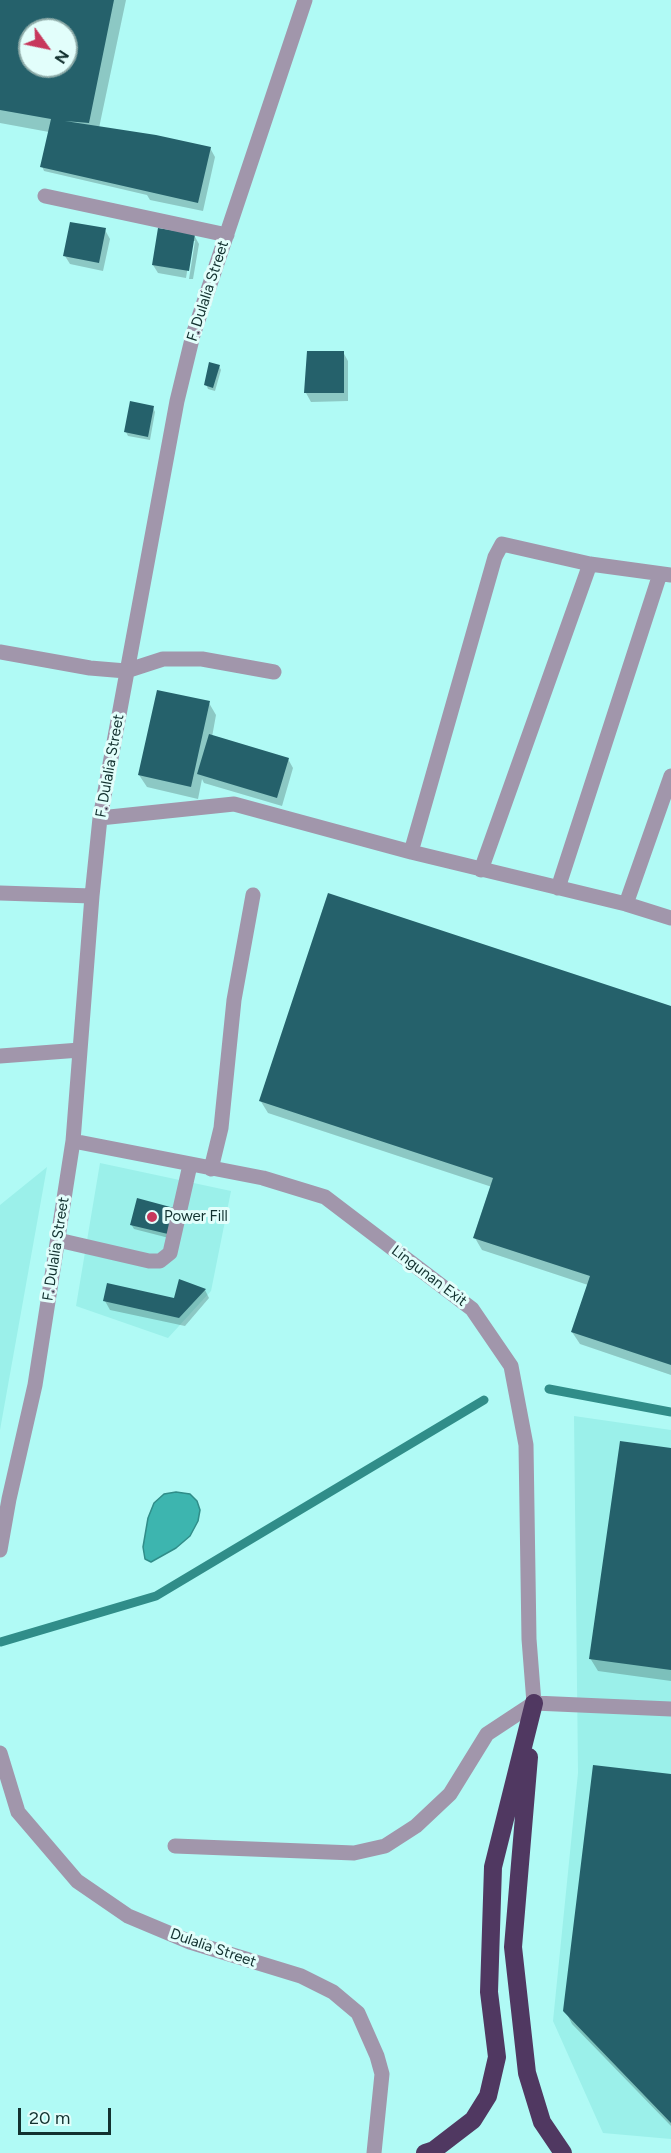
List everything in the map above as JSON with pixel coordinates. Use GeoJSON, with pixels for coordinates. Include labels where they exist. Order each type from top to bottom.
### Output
{"type":"FeatureCollection","features":[{"type":"Feature","properties":{"kind":"highway"},"geometry":{"type":"LineString","coordinates":[[425,2153],[434,2150],[473,2120],[488,2097],[497,2057],[489,1992],[493,1867],[534,1703]]}},
{"type":"Feature","properties":{"kind":"highway"},"geometry":{"type":"LineString","coordinates":[[534,1703],[513,1947],[527,2073],[542,2122],[563,2153]]}},
{"type":"Feature","properties":{"kind":"street","name":"F. Dulalia Street"},"geometry":{"type":"LineString","coordinates":[[0,1550],[35,1385],[73,1141],[100,818],[177,401],[193,335],[305,0]]}},
{"type":"Feature","properties":{"kind":"street"},"geometry":{"type":"LineString","coordinates":[[45,196],[226,235]]}},
{"type":"Feature","properties":{"kind":"street"},"geometry":{"type":"LineString","coordinates":[[411,852],[495,557],[502,544],[590,564],[666,574],[558,888]]}},
{"type":"Feature","properties":{"kind":"street"},"geometry":{"type":"LineString","coordinates":[[481,870],[590,564]]}},
{"type":"Feature","properties":{"kind":"street"},"geometry":{"type":"LineString","coordinates":[[0,652],[90,668],[126,671],[163,659],[202,659],[274,672]]}},
{"type":"Feature","properties":{"kind":"street"},"geometry":{"type":"LineString","coordinates":[[626,903],[671,776]]}},
{"type":"Feature","properties":{"kind":"street"},"geometry":{"type":"LineString","coordinates":[[100,818],[234,804],[481,870],[626,903],[671,918]]}},
{"type":"Feature","properties":{"kind":"street"},"geometry":{"type":"LineString","coordinates":[[0,893],[92,896]]}},
{"type":"Feature","properties":{"kind":"street"},"geometry":{"type":"LineString","coordinates":[[211,1169],[221,1128],[234,1000],[253,895]]}},
{"type":"Feature","properties":{"kind":"street"},"geometry":{"type":"LineString","coordinates":[[0,1056],[80,1050]]}},
{"type":"Feature","properties":{"kind":"street","name":"Lingunan Exit"},"geometry":{"type":"LineString","coordinates":[[73,1141],[263,1178],[325,1197],[472,1309],[511,1366],[526,1445],[529,1639],[534,1703]]}},
{"type":"Feature","properties":{"kind":"street"},"geometry":{"type":"LineString","coordinates":[[58,1240],[149,1261],[160,1261],[170,1253],[189,1165]]}},
{"type":"Feature","properties":{"kind":"street"},"geometry":{"type":"LineString","coordinates":[[175,1846],[354,1853],[385,1846],[416,1826],[450,1794],[487,1734],[534,1703],[671,1709]]}},
{"type":"Feature","properties":{"kind":"street","name":"Dulalia Street"},"geometry":{"type":"LineString","coordinates":[[0,1753],[18,1812],[77,1881],[128,1916],[190,1942],[301,1976],[333,1992],[358,2013],[377,2056],[382,2074],[374,2153]]}},
{"type":"Feature","properties":{"kind":"shaded area"},"geometry":{"type":"Polygon","coordinates":[[[100,1163],[231,1191],[211,1291],[168,1338],[76,1306],[100,1163]]]}},
{"type":"Feature","properties":{"kind":"shaded area"},"geometry":{"type":"Polygon","coordinates":[[[47,1167],[0,1430],[0,1205],[47,1167]]]}},
{"type":"Feature","properties":{"kind":"shaded area"},"geometry":{"type":"Polygon","coordinates":[[[574,1416],[671,1430],[671,2139],[603,2133],[553,2021],[578,1773],[574,1416]]]}},
{"type":"Feature","properties":{"kind":"shaded area"},"geometry":{"type":"Polygon","coordinates":[[[176,1492],[190,1494],[197,1501],[200,1510],[198,1521],[190,1536],[176,1548],[151,1562],[145,1559],[143,1547],[148,1518],[154,1503],[164,1494],[176,1492]]]}},
{"type":"Feature","properties":{"kind":"building"},"geometry":{"type":"Polygon","coordinates":[[[0,0],[114,0],[89,123],[65,121],[156,135],[211,147],[198,203],[40,167],[51,119],[0,110],[0,0]]]}},
{"type":"Feature","properties":{"kind":"building"},"geometry":{"type":"Polygon","coordinates":[[[70,222],[106,228],[99,263],[63,256],[70,222]]]}},
{"type":"Feature","properties":{"kind":"building"},"geometry":{"type":"Polygon","coordinates":[[[158,228],[195,234],[189,271],[152,265],[158,228]]]}},
{"type":"Feature","properties":{"kind":"building"},"geometry":{"type":"Polygon","coordinates":[[[307,351],[344,351],[344,393],[304,393],[307,351]]]}},
{"type":"Feature","properties":{"kind":"building"},"geometry":{"type":"Polygon","coordinates":[[[209,362],[220,365],[213,388],[204,385],[209,362]]]}},
{"type":"Feature","properties":{"kind":"building"},"geometry":{"type":"Polygon","coordinates":[[[130,401],[154,406],[148,437],[124,432],[130,401]]]}},
{"type":"Feature","properties":{"kind":"building"},"geometry":{"type":"Polygon","coordinates":[[[157,690],[210,701],[191,787],[138,775],[157,690]]]}},
{"type":"Feature","properties":{"kind":"building"},"geometry":{"type":"Polygon","coordinates":[[[209,734],[289,758],[277,798],[197,774],[209,734]]]}},
{"type":"Feature","properties":{"kind":"building"},"geometry":{"type":"Polygon","coordinates":[[[328,893],[671,1006],[671,1365],[571,1332],[590,1276],[473,1238],[493,1178],[259,1101],[328,893]]]}},
{"type":"Feature","properties":{"kind":"building","name":"Power Fill"},"geometry":{"type":"Polygon","coordinates":[[[137,1198],[174,1208],[168,1234],[130,1225],[137,1198]]]}},
{"type":"Feature","properties":{"kind":"building"},"geometry":{"type":"Polygon","coordinates":[[[179,1279],[206,1289],[179,1318],[103,1301],[107,1283],[174,1298],[179,1279]]]}},
{"type":"Feature","properties":{"kind":"building"},"geometry":{"type":"Polygon","coordinates":[[[620,1441],[671,1448],[671,1670],[589,1659],[620,1441]]]}},
{"type":"Feature","properties":{"kind":"building"},"geometry":{"type":"Polygon","coordinates":[[[593,1765],[671,1774],[671,2123],[563,2011],[593,1765]]]}},
{"type":"Feature","properties":{"kind":"waterway"},"geometry":{"type":"LineString","coordinates":[[549,1389],[671,1412]]}},
{"type":"Feature","properties":{"kind":"waterway"},"geometry":{"type":"LineString","coordinates":[[1,1642],[156,1596],[484,1400]]}},
{"type":"Feature","properties":{"kind":"place","name":"Power Fill"},"geometry":{"type":"Point","coordinates":[152,1217]}}]}
